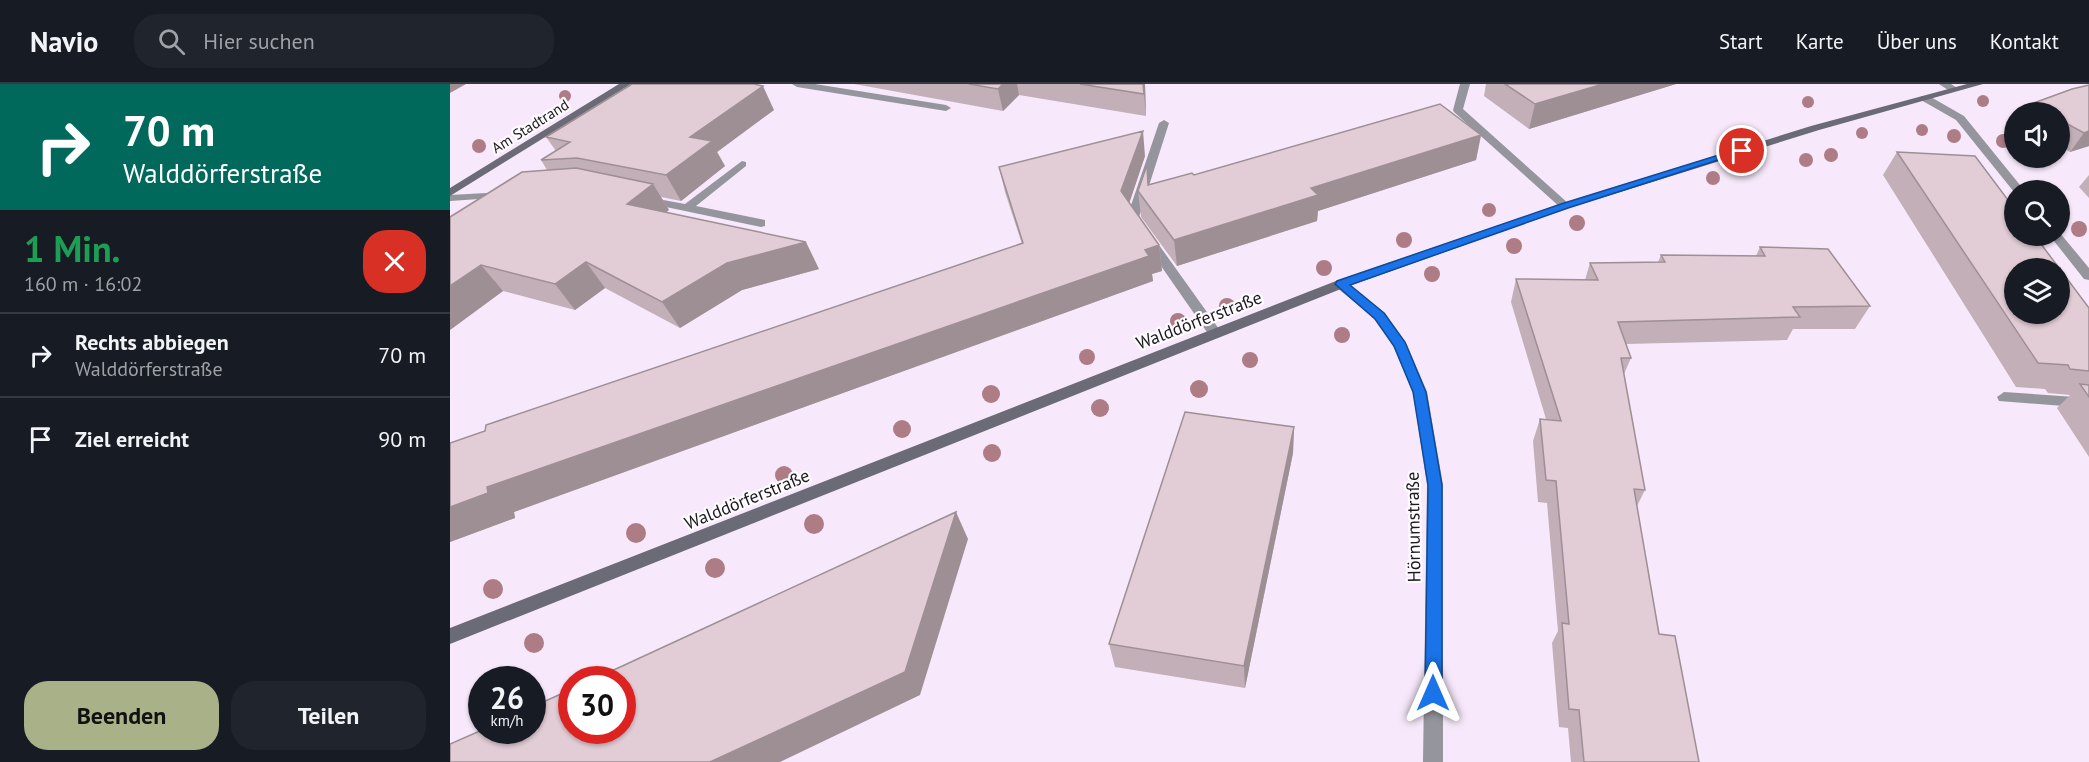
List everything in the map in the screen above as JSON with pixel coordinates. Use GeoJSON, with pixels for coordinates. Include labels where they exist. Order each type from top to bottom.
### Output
{"type":"FeatureCollection","features":[{"type":"Feature","properties":{"kind":"street","name":"Am Stadtrand"},"geometry":{"type":"LineString","coordinates":[[450,193],[626,84]]}},
{"type":"Feature","properties":{"kind":"street"},"geometry":{"type":"LineString","coordinates":[[797,84],[946,108]]}},
{"type":"Feature","properties":{"kind":"street"},"geometry":{"type":"LineString","coordinates":[[1465,84],[1458,110],[1565,206]]}},
{"type":"Feature","properties":{"kind":"street","name":"Walddörferstraße"},"geometry":{"type":"LineString","coordinates":[[450,636],[1214,332],[1341,284],[1565,206],[1815,128],[1925,98],[1949,87],[1978,84]]}},
{"type":"Feature","properties":{"kind":"street"},"geometry":{"type":"LineString","coordinates":[[1925,98],[1960,118],[2011,180]]}},
{"type":"Feature","properties":{"kind":"street"},"geometry":{"type":"LineString","coordinates":[[1164,123],[1133,217],[1214,332]]}},
{"type":"Feature","properties":{"kind":"street"},"geometry":{"type":"LineString","coordinates":[[687,208],[742,164]]}},
{"type":"Feature","properties":{"kind":"street"},"geometry":{"type":"LineString","coordinates":[[450,198],[518,195]]}},
{"type":"Feature","properties":{"kind":"street"},"geometry":{"type":"LineString","coordinates":[[640,198],[761,223]]}},
{"type":"Feature","properties":{"kind":"street"},"geometry":{"type":"LineString","coordinates":[[2064,246],[2089,276]]}},
{"type":"Feature","properties":{"kind":"street","name":"Hörnumstraße"},"geometry":{"type":"LineString","coordinates":[[1341,284],[1380,316],[1400,345],[1420,392],[1435,485],[1432,762]]}},
{"type":"Feature","properties":{"kind":"street"},"geometry":{"type":"LineString","coordinates":[[2004,398],[2089,403]]}},
{"type":"Feature","properties":{"kind":"building"},"geometry":{"type":"Polygon","coordinates":[[[632,84],[754,84],[763,86],[690,137],[712,141],[666,175],[577,158],[541,160],[570,142],[546,137],[632,84]]]}},
{"type":"Feature","properties":{"kind":"building"},"geometry":{"type":"Polygon","coordinates":[[[969,84],[1003,84],[998,89],[969,84]]]}},
{"type":"Feature","properties":{"kind":"building"},"geometry":{"type":"Polygon","coordinates":[[[1080,84],[1143,84],[1144,94],[1080,84]]]}},
{"type":"Feature","properties":{"kind":"building"},"geometry":{"type":"Polygon","coordinates":[[[1505,84],[1603,84],[1535,104],[1505,84]]]}},
{"type":"Feature","properties":{"kind":"building"},"geometry":{"type":"Polygon","coordinates":[[[2089,85],[2089,131],[2084,133],[2070,125],[2070,102],[2036,102],[2089,85]]]}},
{"type":"Feature","properties":{"kind":"building"},"geometry":{"type":"Polygon","coordinates":[[[1440,104],[1481,135],[1311,188],[1318,195],[1174,240],[1138,191],[1147,165],[1148,185],[1192,173],[1194,175],[1440,104]]]}},
{"type":"Feature","properties":{"kind":"building"},"geometry":{"type":"Polygon","coordinates":[[[1143,131],[1121,191],[1159,245],[1145,250],[1149,256],[487,487],[488,493],[450,507],[450,443],[485,431],[486,425],[1023,243],[999,167],[1143,131]]]}},
{"type":"Feature","properties":{"kind":"building"},"geometry":{"type":"Polygon","coordinates":[[[1897,152],[1975,156],[2004,195],[2004,246],[2042,246],[2052,258],[2004,258],[2004,312],[1897,152]]]}},
{"type":"Feature","properties":{"kind":"building"},"geometry":{"type":"Polygon","coordinates":[[[576,168],[653,184],[627,204],[806,242],[727,263],[662,302],[586,262],[555,284],[481,265],[450,286],[450,217],[522,172],[576,168]]]}},
{"type":"Feature","properties":{"kind":"building"},"geometry":{"type":"Polygon","coordinates":[[[1760,247],[1828,249],[1870,306],[1793,307],[1800,317],[1618,322],[1631,358],[1621,358],[1645,490],[1634,489],[1659,634],[1675,636],[1699,762],[1584,762],[1579,710],[1569,709],[1562,623],[1569,624],[1556,481],[1546,480],[1540,419],[1561,421],[1516,279],[1598,280],[1590,263],[1665,262],[1661,255],[1765,256],[1760,247]]]}},
{"type":"Feature","properties":{"kind":"building"},"geometry":{"type":"Polygon","coordinates":[[[2070,282],[2089,308],[2089,371],[2070,369],[2068,365],[2038,363],[2012,324],[2070,324],[2070,282]]]}},
{"type":"Feature","properties":{"kind":"building"},"geometry":{"type":"Polygon","coordinates":[[[2080,384],[2089,385],[2089,397],[2080,384]]]}},
{"type":"Feature","properties":{"kind":"building"},"geometry":{"type":"Polygon","coordinates":[[[1185,412],[1294,427],[1244,666],[1109,644],[1185,412]]]}},
{"type":"Feature","properties":{"kind":"building"},"geometry":{"type":"Polygon","coordinates":[[[956,512],[905,672],[710,762],[450,762],[450,744],[468,736],[468,744],[546,744],[546,701],[558,695],[558,744],[636,744],[636,666],[622,666],[956,512]]]}},
{"type":"Feature","properties":{"kind":"route"},"geometry":{"type":"LineString","coordinates":[[1433,693],[1435,485],[1420,392],[1400,345],[1380,316],[1341,284],[1565,206],[1742,151]]}}]}
